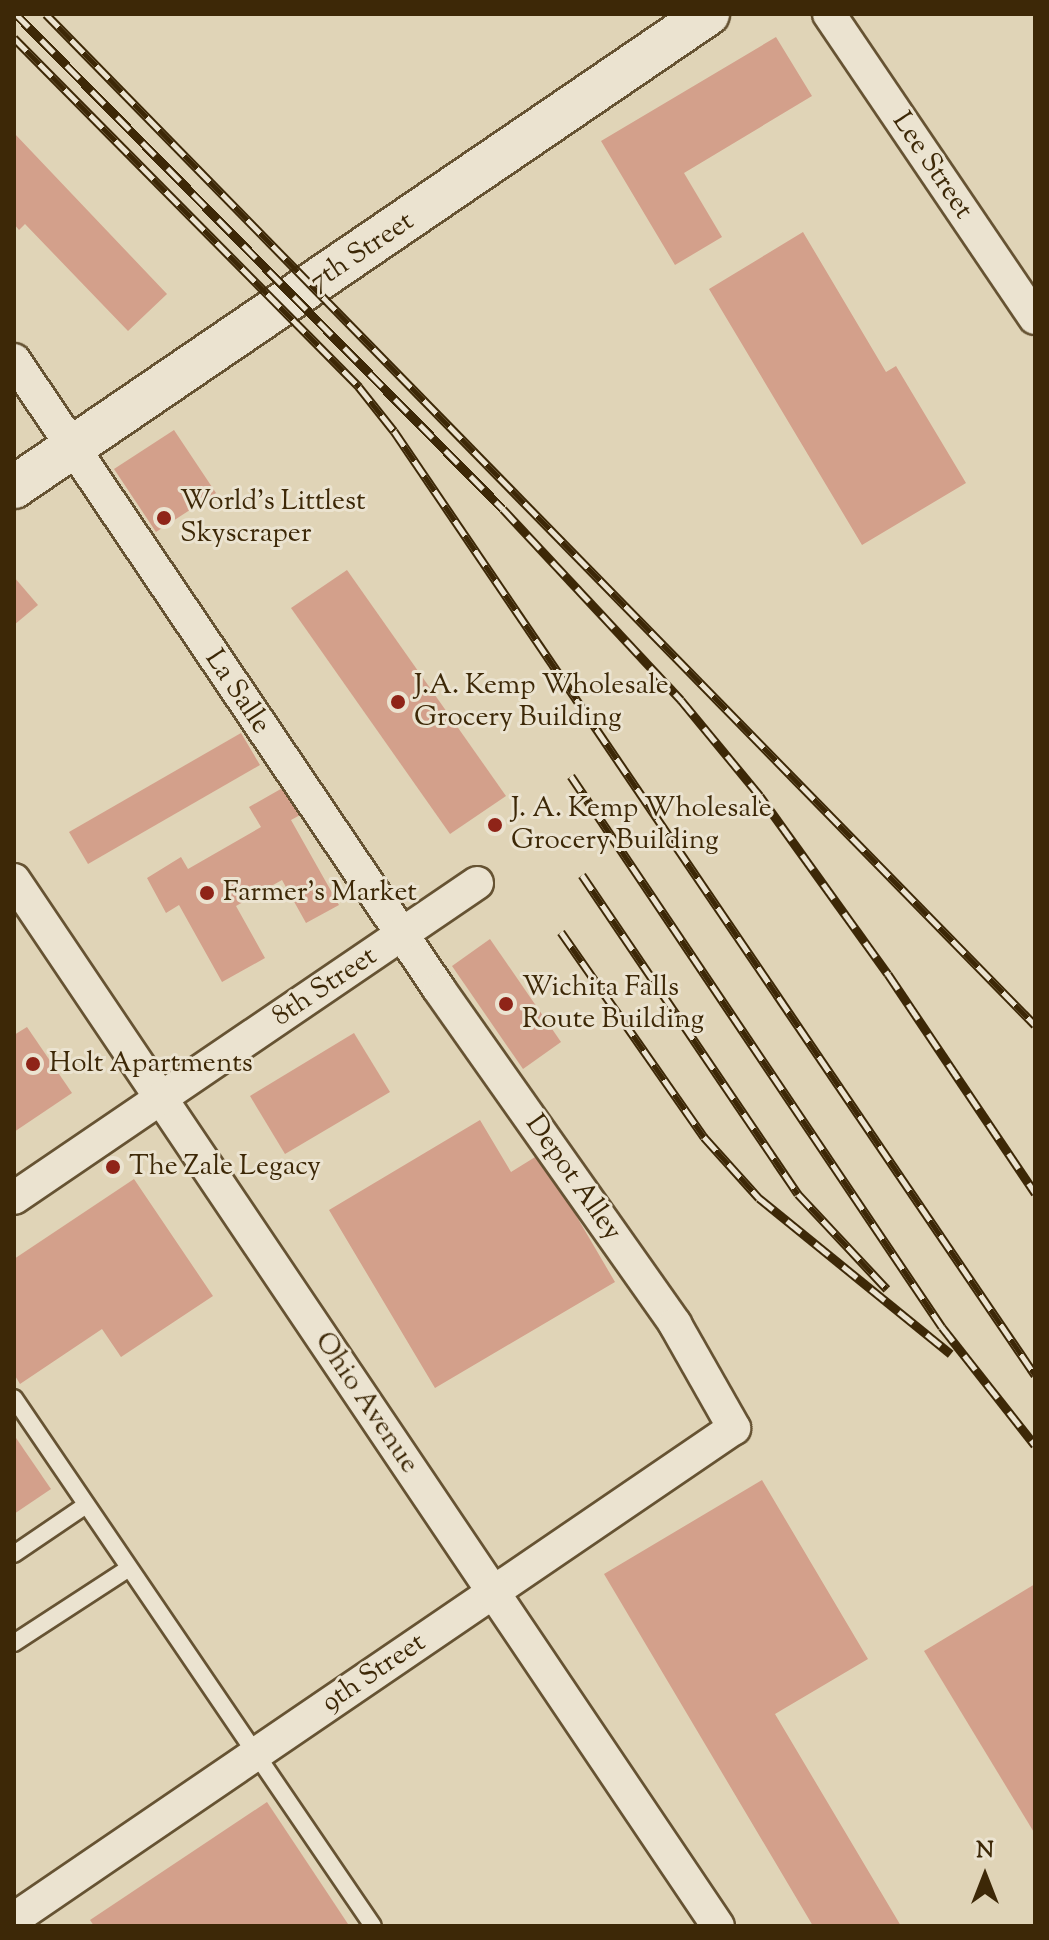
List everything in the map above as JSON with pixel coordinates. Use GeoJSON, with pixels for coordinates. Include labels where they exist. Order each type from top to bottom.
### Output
{"type":"FeatureCollection","features":[{"type":"Feature","properties":{"kind":"street","name":"7th Street"},"geometry":{"type":"LineString","coordinates":[[14,487],[708,14]]}},
{"type":"Feature","properties":{"kind":"street","name":"Lee Street"},"geometry":{"type":"LineString","coordinates":[[829,14],[1035,318]]}},
{"type":"Feature","properties":{"kind":"street","name":"La Salle"},"geometry":{"type":"LineString","coordinates":[[14,360],[403,935]]}},
{"type":"Feature","properties":{"kind":"street","name":"Ohio Avenue"},"geometry":{"type":"LineString","coordinates":[[14,880],[718,1926]]}},
{"type":"Feature","properties":{"kind":"street","name":"8th Street"},"geometry":{"type":"LineString","coordinates":[[14,1198],[477,883]]}},
{"type":"Feature","properties":{"kind":"street","name":"Depot Alley"},"geometry":{"type":"LineString","coordinates":[[403,935],[675,1324],[734,1428]]}},
{"type":"Feature","properties":{"kind":"street","name":"9th Street"},"geometry":{"type":"LineString","coordinates":[[14,1919],[734,1428]]}},
{"type":"Feature","properties":{"kind":"street"},"geometry":{"type":"LineString","coordinates":[[14,1919],[19,1926]]}},
{"type":"Feature","properties":{"kind":"lane"},"geometry":{"type":"LineString","coordinates":[[14,1398],[373,1926]]}},
{"type":"Feature","properties":{"kind":"lane"},"geometry":{"type":"LineString","coordinates":[[14,1554],[86,1505]]}},
{"type":"Feature","properties":{"kind":"lane"},"geometry":{"type":"LineString","coordinates":[[14,1643],[129,1568]]}},
{"type":"Feature","properties":{"kind":"building"},"geometry":{"type":"Polygon","coordinates":[[[776,37],[812,96],[684,173],[722,237],[675,265],[601,141],[776,37]]]}},
{"type":"Feature","properties":{"kind":"building"},"geometry":{"type":"Polygon","coordinates":[[[14,133],[167,294],[128,331],[25,224],[19,230],[14,224],[14,133]]]}},
{"type":"Feature","properties":{"kind":"building"},"geometry":{"type":"Polygon","coordinates":[[[803,232],[886,372],[896,366],[966,483],[862,545],[709,289],[803,232]]]}},
{"type":"Feature","properties":{"kind":"building"},"geometry":{"type":"Polygon","coordinates":[[[174,430],[216,493],[156,532],[114,469],[174,430]]]}},
{"type":"Feature","properties":{"kind":"building","name":"J.A. Kemp Wholesale Grocery Building"},"geometry":{"type":"Polygon","coordinates":[[[347,570],[506,796],[450,834],[291,608],[347,570]]]}},
{"type":"Feature","properties":{"kind":"building"},"geometry":{"type":"Polygon","coordinates":[[[14,577],[38,605],[14,625],[14,577]]]}},
{"type":"Feature","properties":{"kind":"building"},"geometry":{"type":"Polygon","coordinates":[[[241,733],[260,765],[88,864],[69,832],[241,733]]]}},
{"type":"Feature","properties":{"kind":"building","name":"Farmer's Market"},"geometry":{"type":"Polygon","coordinates":[[[286,786],[302,814],[291,820],[339,905],[306,923],[282,880],[236,906],[265,958],[222,982],[179,905],[166,913],[147,878],[181,857],[188,869],[261,827],[249,807],[286,786]]]}},
{"type":"Feature","properties":{"kind":"building","name":"Wichita Falls Route Building"},"geometry":{"type":"Polygon","coordinates":[[[490,939],[561,1042],[523,1069],[452,966],[490,939]]]}},
{"type":"Feature","properties":{"kind":"building","name":"Holt Apartments"},"geometry":{"type":"Polygon","coordinates":[[[27,1027],[72,1093],[14,1132],[14,1035],[27,1027]]]}},
{"type":"Feature","properties":{"kind":"building"},"geometry":{"type":"Polygon","coordinates":[[[354,1033],[390,1092],[285,1154],[250,1096],[354,1033]]]}},
{"type":"Feature","properties":{"kind":"building"},"geometry":{"type":"Polygon","coordinates":[[[480,1120],[511,1172],[540,1154],[615,1282],[435,1388],[329,1210],[480,1120]]]}},
{"type":"Feature","properties":{"kind":"building"},"geometry":{"type":"Polygon","coordinates":[[[134,1179],[213,1296],[121,1357],[102,1329],[20,1384],[14,1374],[14,1259],[134,1179]]]}},
{"type":"Feature","properties":{"kind":"building"},"geometry":{"type":"Polygon","coordinates":[[[14,1435],[51,1489],[14,1514],[14,1435]]]}},
{"type":"Feature","properties":{"kind":"building"},"geometry":{"type":"Polygon","coordinates":[[[762,1480],[868,1659],[775,1714],[901,1926],[813,1926],[604,1574],[762,1480]]]}},
{"type":"Feature","properties":{"kind":"building"},"geometry":{"type":"Polygon","coordinates":[[[1035,1584],[1035,1834],[924,1651],[1035,1584]]]}},
{"type":"Feature","properties":{"kind":"building"},"geometry":{"type":"Polygon","coordinates":[[[267,1802],[348,1924],[94,1926],[90,1920],[267,1802]]]}},
{"type":"Feature","properties":{"kind":"railway"},"geometry":{"type":"LineString","coordinates":[[16,14],[503,509],[681,700],[760,796],[888,974],[1035,1193]]}},
{"type":"Feature","properties":{"kind":"railway"},"geometry":{"type":"LineString","coordinates":[[46,14],[1035,1025]]}},
{"type":"Feature","properties":{"kind":"railway"},"geometry":{"type":"LineString","coordinates":[[14,38],[359,387],[394,431],[1035,1375]]}},
{"type":"Feature","properties":{"kind":"railway"},"geometry":{"type":"LineString","coordinates":[[571,776],[942,1327],[1035,1445]]}},
{"type":"Feature","properties":{"kind":"railway"},"geometry":{"type":"LineString","coordinates":[[582,875],[798,1194],[887,1289]]}},
{"type":"Feature","properties":{"kind":"railway"},"geometry":{"type":"LineString","coordinates":[[561,932],[704,1137],[759,1198],[951,1354]]}},
{"type":"Feature","properties":{"kind":"place","name":"World's Littlest Skyscraper"},"geometry":{"type":"Point","coordinates":[164,518]}},
{"type":"Feature","properties":{"kind":"place","name":"J.A. Kemp Wholesale Grocery Building"},"geometry":{"type":"Point","coordinates":[398,702]}},
{"type":"Feature","properties":{"kind":"place","name":"J. A. Kemp Wholesale Grocery Building"},"geometry":{"type":"Point","coordinates":[495,825]}},
{"type":"Feature","properties":{"kind":"place","name":"Farmer's Market"},"geometry":{"type":"Point","coordinates":[207,893]}},
{"type":"Feature","properties":{"kind":"place","name":"Wichita Falls Route Building"},"geometry":{"type":"Point","coordinates":[506,1004]}},
{"type":"Feature","properties":{"kind":"place","name":"Holt Apartments"},"geometry":{"type":"Point","coordinates":[33,1064]}},
{"type":"Feature","properties":{"kind":"place","name":"The Zale Legacy"},"geometry":{"type":"Point","coordinates":[113,1167]}}]}
